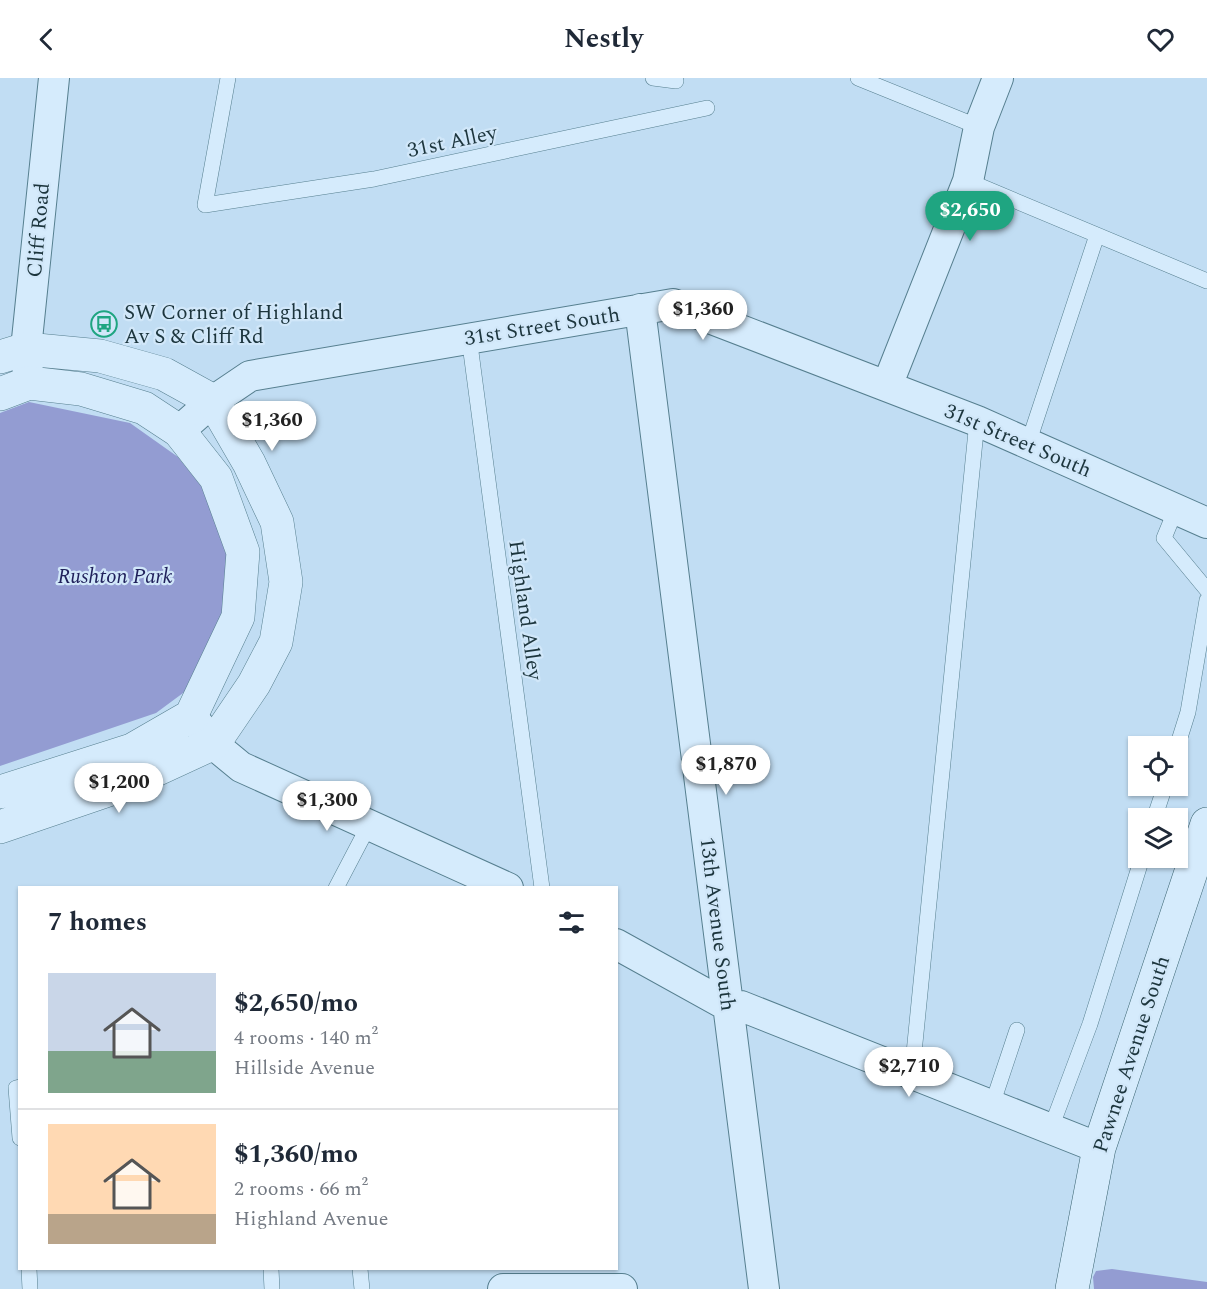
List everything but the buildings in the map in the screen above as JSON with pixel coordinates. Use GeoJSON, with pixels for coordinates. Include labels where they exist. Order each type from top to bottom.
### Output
{"type":"FeatureCollection","features":[{"type":"Feature","properties":{"kind":"street","name":"Cliff Road"},"geometry":{"type":"LineString","coordinates":[[14,389],[13,353],[54,78]]}},
{"type":"Feature","properties":{"kind":"street"},"geometry":{"type":"LineString","coordinates":[[887,386],[968,181],[979,127],[998,78]]}},
{"type":"Feature","properties":{"kind":"street","name":"31st Street South"},"geometry":{"type":"LineString","coordinates":[[178,431],[213,401],[250,376],[468,337],[673,304],[977,421],[1207,523]]}},
{"type":"Feature","properties":{"kind":"street","name":"13th Avenue South"},"geometry":{"type":"LineString","coordinates":[[640,309],[764,1289]]}},
{"type":"Feature","properties":{"kind":"street"},"geometry":{"type":"LineString","coordinates":[[0,827],[123,785],[214,742],[254,684],[276,642],[286,582],[277,522],[249,463],[213,401],[164,374],[100,356],[13,353]]}},
{"type":"Feature","properties":{"kind":"street"},"geometry":{"type":"LineString","coordinates":[[0,792],[132,750],[191,716],[238,617],[243,552],[216,478],[178,431],[144,408],[81,389],[14,389]]}},
{"type":"Feature","properties":{"kind":"street"},"geometry":{"type":"LineString","coordinates":[[191,716],[241,767],[504,886]]}},
{"type":"Feature","properties":{"kind":"street","name":"Pawnee Avenue South"},"geometry":{"type":"LineString","coordinates":[[1072,1289],[1099,1148],[1207,824]]}},
{"type":"Feature","properties":{"kind":"street"},"geometry":{"type":"LineString","coordinates":[[618,945],[728,1006],[741,1006],[1099,1148]]}},
{"type":"Feature","properties":{"kind":"street"},"geometry":{"type":"LineString","coordinates":[[518,1284],[622,1289]]}},
{"type":"Feature","properties":{"kind":"lane","name":"31st Alley"},"geometry":{"type":"LineString","coordinates":[[228,78],[205,206],[374,179],[707,108]]}},
{"type":"Feature","properties":{"kind":"lane"},"geometry":{"type":"LineString","coordinates":[[653,78],[676,81]]}},
{"type":"Feature","properties":{"kind":"lane"},"geometry":{"type":"LineString","coordinates":[[858,78],[979,127]]}},
{"type":"Feature","properties":{"kind":"lane"},"geometry":{"type":"LineString","coordinates":[[968,181],[1207,280]]}},
{"type":"Feature","properties":{"kind":"lane"},"geometry":{"type":"LineString","coordinates":[[1028,444],[1097,235]]}},
{"type":"Feature","properties":{"kind":"lane","name":"Highland Alley"},"geometry":{"type":"LineString","coordinates":[[468,337],[542,886]]}},
{"type":"Feature","properties":{"kind":"lane"},"geometry":{"type":"LineString","coordinates":[[912,1073],[977,421]]}},
{"type":"Feature","properties":{"kind":"lane"},"geometry":{"type":"LineString","coordinates":[[1176,509],[1164,538],[1207,590]]}},
{"type":"Feature","properties":{"kind":"lane"},"geometry":{"type":"LineString","coordinates":[[1180,736],[1188,712],[1207,600]]}},
{"type":"Feature","properties":{"kind":"lane"},"geometry":{"type":"LineString","coordinates":[[337,886],[369,825]]}},
{"type":"Feature","properties":{"kind":"lane"},"geometry":{"type":"LineString","coordinates":[[1051,1128],[1090,1024],[1139,868]]}},
{"type":"Feature","properties":{"kind":"lane"},"geometry":{"type":"LineString","coordinates":[[992,1106],[1017,1029]]}},
{"type":"Feature","properties":{"kind":"lane"},"geometry":{"type":"LineString","coordinates":[[18,1088],[16,1088],[18,1113]]}},
{"type":"Feature","properties":{"kind":"lane"},"geometry":{"type":"LineString","coordinates":[[29,1270],[30,1289]]}},
{"type":"Feature","properties":{"kind":"lane"},"geometry":{"type":"LineString","coordinates":[[272,1270],[272,1289]]}},
{"type":"Feature","properties":{"kind":"lane"},"geometry":{"type":"LineString","coordinates":[[360,1270],[362,1289]]}},
{"type":"Feature","properties":{"kind":"green space","name":"Rushton Park"},"geometry":{"type":"Polygon","coordinates":[[[29,402],[130,423],[178,457],[214,502],[231,564],[226,617],[202,679],[156,713],[0,766],[0,413],[29,402]]]}},
{"type":"Feature","properties":{"kind":"green space"},"geometry":{"type":"Polygon","coordinates":[[[1112,1269],[1207,1282],[1207,1289],[1094,1289],[1093,1277],[1096,1271],[1112,1269]]]}},
{"type":"Feature","properties":{"kind":"place","name":"SW Corner of Highland Av S & Cliff Rd"},"geometry":{"type":"Point","coordinates":[104,324]}}]}
